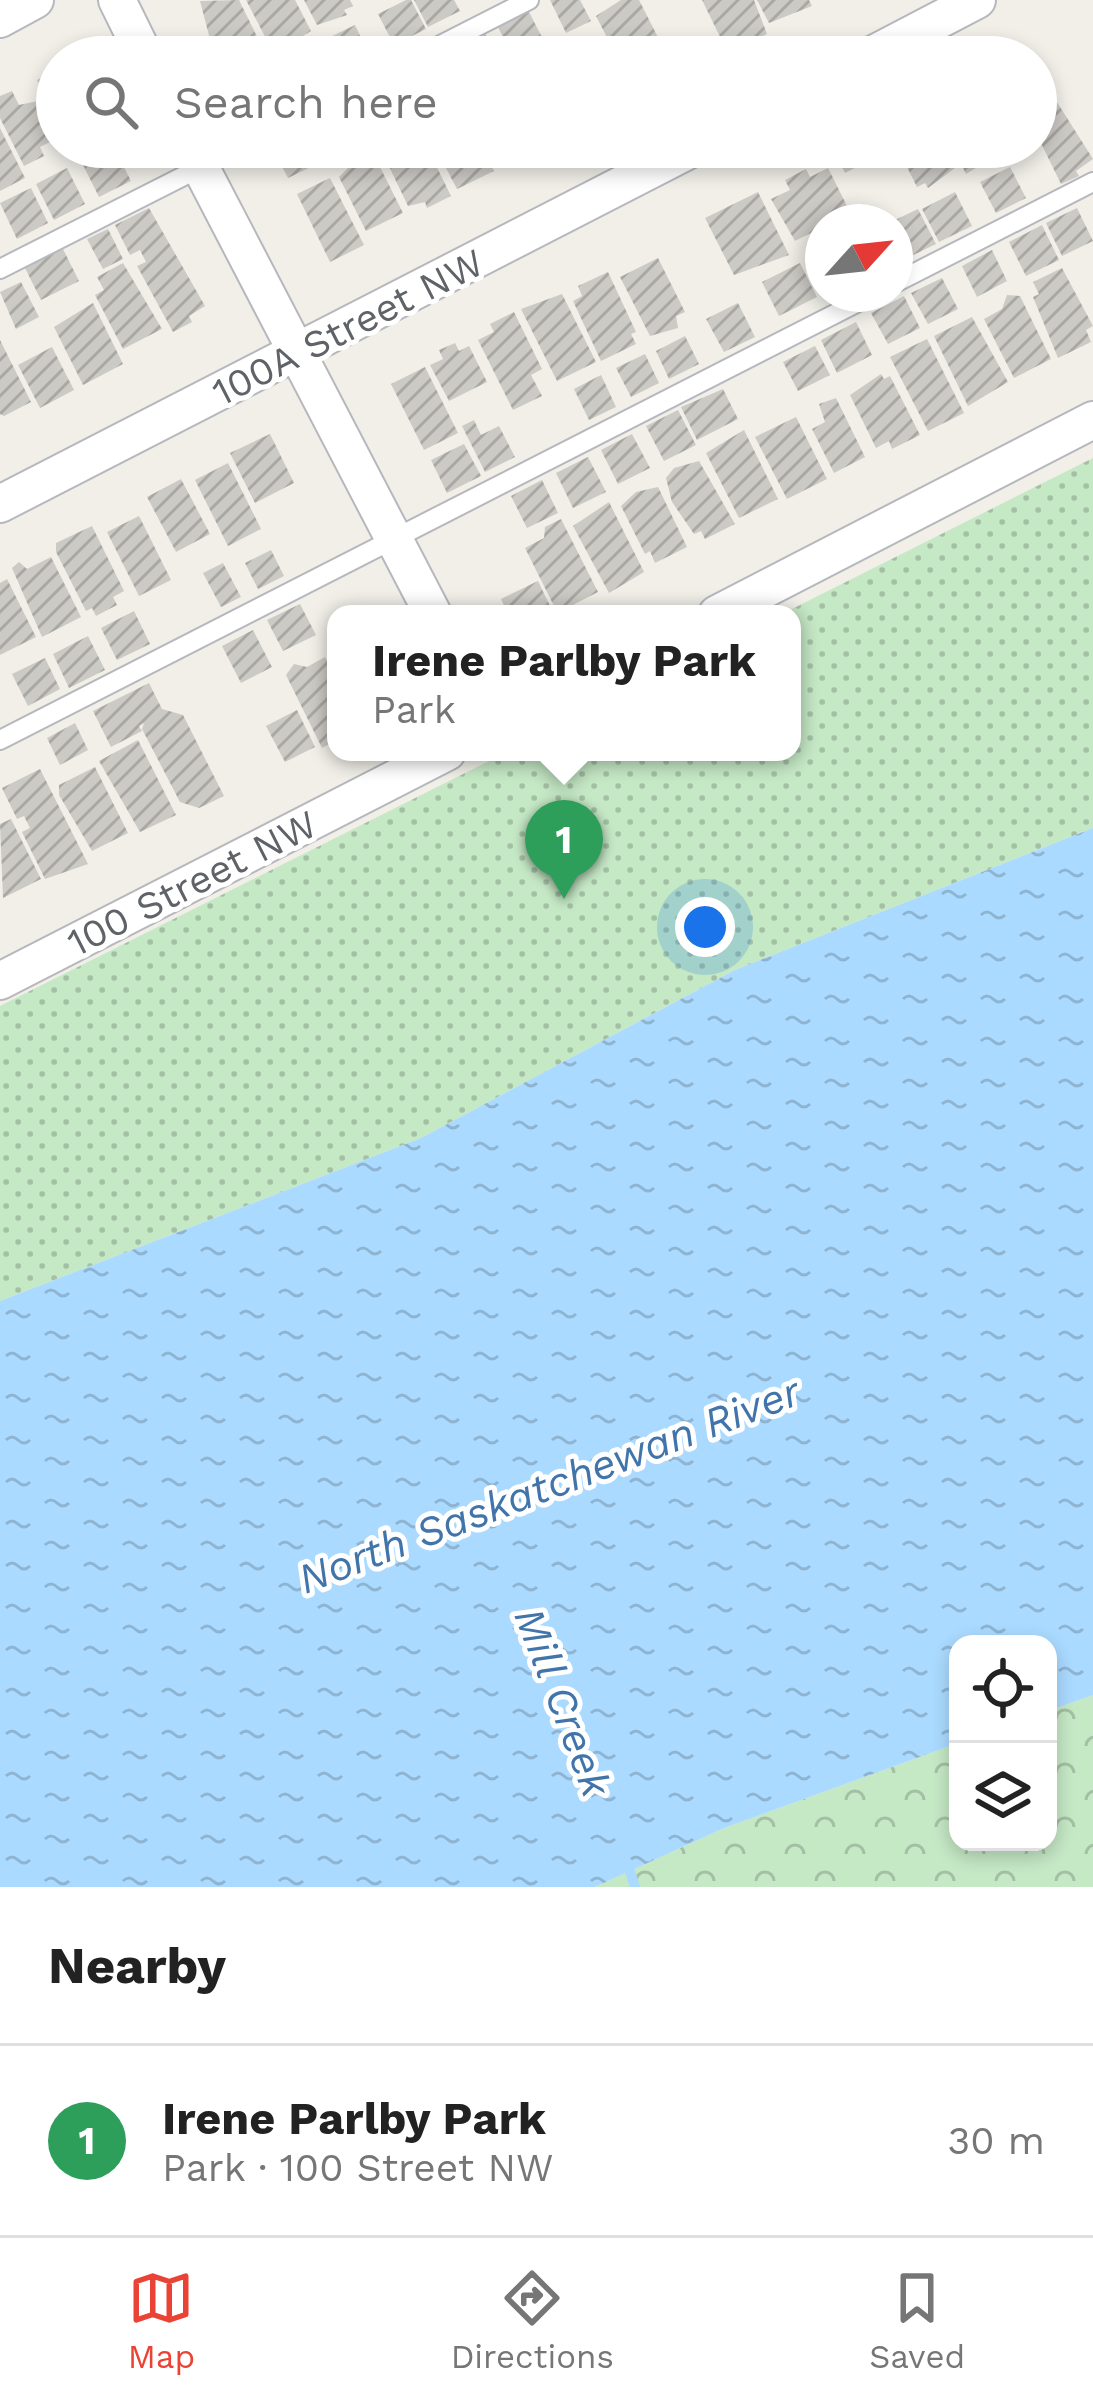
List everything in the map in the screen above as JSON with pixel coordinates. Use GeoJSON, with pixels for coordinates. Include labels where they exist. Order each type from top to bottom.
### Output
{"type":"FeatureCollection","features":[{"type":"Feature","properties":{"kind":"street"},"geometry":{"type":"LineString","coordinates":[[0,19],[35,0]]}},
{"type":"Feature","properties":{"kind":"street"},"geometry":{"type":"LineString","coordinates":[[117,0],[135,36]]}},
{"type":"Feature","properties":{"kind":"street"},"geometry":{"type":"LineString","coordinates":[[908,36],[977,0]]}},
{"type":"Feature","properties":{"kind":"street"},"geometry":{"type":"LineString","coordinates":[[201,168],[428,605]]}},
{"type":"Feature","properties":{"kind":"street","name":"100A Street NW"},"geometry":{"type":"LineString","coordinates":[[0,504],[655,168]]}},
{"type":"Feature","properties":{"kind":"street"},"geometry":{"type":"LineString","coordinates":[[734,605],[1093,420]]}},
{"type":"Feature","properties":{"kind":"street","name":"100 Street NW"},"geometry":{"type":"LineString","coordinates":[[0,981],[429,761]]}},
{"type":"Feature","properties":{"kind":"lane"},"geometry":{"type":"LineString","coordinates":[[458,36],[529,0]]}},
{"type":"Feature","properties":{"kind":"lane"},"geometry":{"type":"LineString","coordinates":[[0,269],[176,168]]}},
{"type":"Feature","properties":{"kind":"lane"},"geometry":{"type":"LineString","coordinates":[[913,275],[1093,182]]}},
{"type":"Feature","properties":{"kind":"lane"},"geometry":{"type":"LineString","coordinates":[[0,740],[839,312]]}},
{"type":"Feature","properties":{"kind":"green space"},"geometry":{"type":"Polygon","coordinates":[[[1093,458],[1093,828],[735,970],[421,1138],[0,1301],[0,1006],[489,761],[801,761],[800,605],[1093,458]]]}},
{"type":"Feature","properties":{"kind":"green space"},"geometry":{"type":"Polygon","coordinates":[[[1093,1695],[1093,1887],[595,1887],[724,1828],[949,1746],[949,1851],[1057,1851],[1057,1708],[1093,1695]]]}},
{"type":"Feature","properties":{"kind":"water","name":"North Saskatchewan River"},"geometry":{"type":"Polygon","coordinates":[[[1093,828],[1093,1695],[1057,1708],[1057,1635],[949,1635],[949,1746],[724,1828],[595,1887],[0,1887],[0,1301],[421,1138],[735,970],[1093,828]]]}},
{"type":"Feature","properties":{"kind":"building"},"geometry":{"type":"Polygon","coordinates":[[[239,0],[257,36],[209,36],[200,1],[239,0]]]}},
{"type":"Feature","properties":{"kind":"building"},"geometry":{"type":"Polygon","coordinates":[[[246,0],[295,0],[311,31],[303,36],[265,36],[246,0]]]}},
{"type":"Feature","properties":{"kind":"building"},"geometry":{"type":"Polygon","coordinates":[[[304,0],[350,0],[353,6],[344,10],[347,15],[317,25],[304,0]]]}},
{"type":"Feature","properties":{"kind":"building"},"geometry":{"type":"Polygon","coordinates":[[[411,0],[426,29],[412,36],[389,36],[378,14],[411,0]]]}},
{"type":"Feature","properties":{"kind":"building"},"geometry":{"type":"Polygon","coordinates":[[[414,0],[454,0],[460,11],[428,27],[414,0]]]}},
{"type":"Feature","properties":{"kind":"building"},"geometry":{"type":"Polygon","coordinates":[[[550,0],[580,0],[591,21],[566,33],[550,0]]]}},
{"type":"Feature","properties":{"kind":"building"},"geometry":{"type":"Polygon","coordinates":[[[621,0],[639,0],[657,36],[606,36],[596,16],[621,0]]]}},
{"type":"Feature","properties":{"kind":"building"},"geometry":{"type":"Polygon","coordinates":[[[702,0],[754,0],[767,34],[720,36],[702,0]]]}},
{"type":"Feature","properties":{"kind":"building"},"geometry":{"type":"Polygon","coordinates":[[[757,0],[809,0],[812,6],[769,23],[757,0]]]}},
{"type":"Feature","properties":{"kind":"building"},"geometry":{"type":"Polygon","coordinates":[[[529,12],[541,36],[502,36],[498,27],[529,12]]]}},
{"type":"Feature","properties":{"kind":"building"},"geometry":{"type":"Polygon","coordinates":[[[355,25],[360,36],[332,36],[355,25]]]}},
{"type":"Feature","properties":{"kind":"building"},"geometry":{"type":"Polygon","coordinates":[[[12,91],[19,105],[36,101],[36,160],[24,166],[0,118],[0,96],[12,91]]]}},
{"type":"Feature","properties":{"kind":"building"},"geometry":{"type":"Polygon","coordinates":[[[1057,102],[1093,159],[1076,171],[1079,176],[1061,184],[1053,168],[1057,168],[1057,102]]]}},
{"type":"Feature","properties":{"kind":"building"},"geometry":{"type":"Polygon","coordinates":[[[0,128],[25,178],[0,191],[0,128]]]}},
{"type":"Feature","properties":{"kind":"building"},"geometry":{"type":"Polygon","coordinates":[[[67,168],[85,204],[54,220],[36,184],[67,168]]]}},
{"type":"Feature","properties":{"kind":"building"},"geometry":{"type":"Polygon","coordinates":[[[84,168],[124,168],[131,181],[99,197],[84,168]]]}},
{"type":"Feature","properties":{"kind":"building"},"geometry":{"type":"Polygon","coordinates":[[[283,168],[309,168],[288,178],[283,168]]]}},
{"type":"Feature","properties":{"kind":"building"},"geometry":{"type":"Polygon","coordinates":[[[348,168],[380,168],[403,213],[366,231],[339,177],[348,168]]]}},
{"type":"Feature","properties":{"kind":"building"},"geometry":{"type":"Polygon","coordinates":[[[390,168],[437,168],[451,196],[427,208],[425,202],[408,206],[390,168]]]}},
{"type":"Feature","properties":{"kind":"building"},"geometry":{"type":"Polygon","coordinates":[[[446,168],[492,168],[494,171],[457,189],[446,168]]]}},
{"type":"Feature","properties":{"kind":"building"},"geometry":{"type":"Polygon","coordinates":[[[828,168],[846,204],[805,204],[805,236],[795,241],[771,199],[790,190],[785,180],[806,169],[810,177],[828,168]]]}},
{"type":"Feature","properties":{"kind":"building"},"geometry":{"type":"Polygon","coordinates":[[[908,168],[955,168],[928,188],[925,183],[917,187],[908,168]]]}},
{"type":"Feature","properties":{"kind":"building"},"geometry":{"type":"Polygon","coordinates":[[[1011,168],[1026,198],[996,213],[980,182],[1011,168]]]}},
{"type":"Feature","properties":{"kind":"building"},"geometry":{"type":"Polygon","coordinates":[[[330,178],[364,245],[330,262],[297,194],[330,178]]]}},
{"type":"Feature","properties":{"kind":"building"},"geometry":{"type":"Polygon","coordinates":[[[31,188],[48,223],[17,239],[0,203],[31,188]]]}},
{"type":"Feature","properties":{"kind":"building"},"geometry":{"type":"Polygon","coordinates":[[[758,192],[789,255],[734,275],[705,218],[758,192]]]}},
{"type":"Feature","properties":{"kind":"building"},"geometry":{"type":"Polygon","coordinates":[[[955,192],[972,226],[939,242],[922,209],[955,192]]]}},
{"type":"Feature","properties":{"kind":"building"},"geometry":{"type":"Polygon","coordinates":[[[149,208],[205,306],[189,316],[192,322],[173,332],[137,266],[146,262],[140,250],[130,255],[115,225],[149,208]]]}},
{"type":"Feature","properties":{"kind":"building"},"geometry":{"type":"Polygon","coordinates":[[[1077,208],[1093,241],[1062,256],[1046,223],[1077,208]]]}},
{"type":"Feature","properties":{"kind":"building"},"geometry":{"type":"Polygon","coordinates":[[[918,209],[936,244],[913,255],[913,211],[918,209]]]}},
{"type":"Feature","properties":{"kind":"building"},"geometry":{"type":"Polygon","coordinates":[[[1042,225],[1059,260],[1026,276],[1009,242],[1042,225]]]}},
{"type":"Feature","properties":{"kind":"building"},"geometry":{"type":"Polygon","coordinates":[[[108,229],[123,259],[103,269],[87,239],[108,229]]]}},
{"type":"Feature","properties":{"kind":"building"},"geometry":{"type":"Polygon","coordinates":[[[62,247],[79,281],[41,300],[24,266],[62,247]]]}},
{"type":"Feature","properties":{"kind":"building"},"geometry":{"type":"Polygon","coordinates":[[[992,250],[1007,281],[977,297],[962,266],[992,250]]]}},
{"type":"Feature","properties":{"kind":"building"},"geometry":{"type":"Polygon","coordinates":[[[658,258],[685,312],[676,316],[678,328],[650,336],[620,277],[658,258]]]}},
{"type":"Feature","properties":{"kind":"building"},"geometry":{"type":"Polygon","coordinates":[[[123,263],[162,329],[123,349],[95,295],[104,290],[97,277],[123,263]]]}},
{"type":"Feature","properties":{"kind":"building"},"geometry":{"type":"Polygon","coordinates":[[[800,263],[805,273],[805,303],[779,316],[762,282],[800,263]]]}},
{"type":"Feature","properties":{"kind":"building"},"geometry":{"type":"Polygon","coordinates":[[[1062,268],[1093,326],[1086,330],[1091,342],[1058,358],[1033,297],[1039,294],[1033,282],[1062,268]]]}},
{"type":"Feature","properties":{"kind":"building"},"geometry":{"type":"Polygon","coordinates":[[[608,272],[636,332],[631,334],[636,344],[601,361],[573,301],[582,296],[578,286],[608,272]]]}},
{"type":"Feature","properties":{"kind":"building"},"geometry":{"type":"Polygon","coordinates":[[[942,278],[958,309],[928,324],[913,292],[942,278]]]}},
{"type":"Feature","properties":{"kind":"building"},"geometry":{"type":"Polygon","coordinates":[[[21,282],[39,317],[16,329],[0,292],[21,282]]]}},
{"type":"Feature","properties":{"kind":"building"},"geometry":{"type":"Polygon","coordinates":[[[562,294],[596,362],[557,381],[521,309],[562,294]]]}},
{"type":"Feature","properties":{"kind":"building"},"geometry":{"type":"Polygon","coordinates":[[[1007,295],[1020,296],[1051,359],[1014,378],[984,319],[1002,309],[1007,295]]]}},
{"type":"Feature","properties":{"kind":"building"},"geometry":{"type":"Polygon","coordinates":[[[93,303],[123,364],[83,385],[54,327],[93,303]]]}},
{"type":"Feature","properties":{"kind":"building"},"geometry":{"type":"Polygon","coordinates":[[[738,303],[755,337],[724,352],[706,319],[738,303]]]}},
{"type":"Feature","properties":{"kind":"building"},"geometry":{"type":"Polygon","coordinates":[[[514,312],[542,369],[531,375],[542,396],[513,410],[478,340],[494,332],[490,324],[514,312]]]}},
{"type":"Feature","properties":{"kind":"building"},"geometry":{"type":"Polygon","coordinates":[[[912,312],[920,328],[888,344],[871,313],[912,312]]]}},
{"type":"Feature","properties":{"kind":"building"},"geometry":{"type":"Polygon","coordinates":[[[972,317],[1008,382],[968,406],[934,336],[972,317]]]}},
{"type":"Feature","properties":{"kind":"building"},"geometry":{"type":"Polygon","coordinates":[[[856,322],[872,355],[837,373],[821,340],[856,322]]]}},
{"type":"Feature","properties":{"kind":"building"},"geometry":{"type":"Polygon","coordinates":[[[685,336],[699,364],[669,379],[656,351],[685,336]]]}},
{"type":"Feature","properties":{"kind":"building"},"geometry":{"type":"Polygon","coordinates":[[[927,339],[964,413],[928,431],[890,357],[927,339]]]}},
{"type":"Feature","properties":{"kind":"building"},"geometry":{"type":"Polygon","coordinates":[[[0,340],[31,402],[4,416],[0,414],[0,340]]]}},
{"type":"Feature","properties":{"kind":"building"},"geometry":{"type":"Polygon","coordinates":[[[455,343],[459,351],[469,346],[487,382],[449,401],[430,365],[443,359],[439,350],[455,343]]]}},
{"type":"Feature","properties":{"kind":"building"},"geometry":{"type":"Polygon","coordinates":[[[815,346],[830,375],[798,391],[783,362],[815,346]]]}},
{"type":"Feature","properties":{"kind":"building"},"geometry":{"type":"Polygon","coordinates":[[[52,347],[74,390],[40,408],[18,365],[52,347]]]}},
{"type":"Feature","properties":{"kind":"building"},"geometry":{"type":"Polygon","coordinates":[[[645,354],[659,383],[631,397],[616,368],[645,354]]]}},
{"type":"Feature","properties":{"kind":"building"},"geometry":{"type":"Polygon","coordinates":[[[425,367],[458,433],[424,450],[391,384],[425,367]]]}},
{"type":"Feature","properties":{"kind":"building"},"geometry":{"type":"Polygon","coordinates":[[[881,374],[884,379],[890,376],[920,435],[892,449],[889,441],[876,448],[850,395],[881,374]]]}},
{"type":"Feature","properties":{"kind":"building"},"geometry":{"type":"Polygon","coordinates":[[[601,375],[616,407],[589,420],[574,389],[601,375]]]}},
{"type":"Feature","properties":{"kind":"building"},"geometry":{"type":"Polygon","coordinates":[[[723,389],[738,419],[697,440],[681,407],[723,389]]]}},
{"type":"Feature","properties":{"kind":"building"},"geometry":{"type":"Polygon","coordinates":[[[836,398],[865,457],[834,473],[812,429],[825,422],[819,404],[836,398]]]}},
{"type":"Feature","properties":{"kind":"building"},"geometry":{"type":"Polygon","coordinates":[[[678,410],[696,445],[664,461],[646,426],[678,410]]]}},
{"type":"Feature","properties":{"kind":"building"},"geometry":{"type":"Polygon","coordinates":[[[796,417],[827,479],[787,499],[755,437],[796,417]]]}},
{"type":"Feature","properties":{"kind":"building"},"geometry":{"type":"Polygon","coordinates":[[[474,420],[481,435],[499,426],[515,457],[485,472],[462,426],[474,420]]]}},
{"type":"Feature","properties":{"kind":"building"},"geometry":{"type":"Polygon","coordinates":[[[744,430],[778,499],[739,518],[706,453],[744,430]]]}},
{"type":"Feature","properties":{"kind":"building"},"geometry":{"type":"Polygon","coordinates":[[[270,434],[294,483],[255,503],[230,453],[270,434]]]}},
{"type":"Feature","properties":{"kind":"building"},"geometry":{"type":"Polygon","coordinates":[[[632,434],[650,468],[618,484],[601,450],[632,434]]]}},
{"type":"Feature","properties":{"kind":"building"},"geometry":{"type":"Polygon","coordinates":[[[464,444],[481,476],[447,493],[431,460],[464,444]]]}},
{"type":"Feature","properties":{"kind":"building"},"geometry":{"type":"Polygon","coordinates":[[[588,457],[606,492],[573,508],[556,473],[588,457]]]}},
{"type":"Feature","properties":{"kind":"building"},"geometry":{"type":"Polygon","coordinates":[[[699,461],[735,524],[705,539],[701,531],[694,534],[672,502],[666,478],[674,468],[699,461]]]}},
{"type":"Feature","properties":{"kind":"building"},"geometry":{"type":"Polygon","coordinates":[[[228,463],[261,529],[228,546],[195,480],[228,463]]]}},
{"type":"Feature","properties":{"kind":"building"},"geometry":{"type":"Polygon","coordinates":[[[181,479],[210,534],[176,552],[147,497],[181,479]]]}},
{"type":"Feature","properties":{"kind":"building"},"geometry":{"type":"Polygon","coordinates":[[[542,480],[558,513],[527,528],[511,496],[542,480]]]}},
{"type":"Feature","properties":{"kind":"building"},"geometry":{"type":"Polygon","coordinates":[[[658,487],[687,547],[655,563],[650,551],[645,554],[621,506],[636,492],[658,487]]]}},
{"type":"Feature","properties":{"kind":"building"},"geometry":{"type":"Polygon","coordinates":[[[609,502],[644,572],[609,593],[573,526],[609,502]]]}},
{"type":"Feature","properties":{"kind":"building"},"geometry":{"type":"Polygon","coordinates":[[[139,516],[171,580],[139,596],[107,532],[139,516]]]}},
{"type":"Feature","properties":{"kind":"building"},"geometry":{"type":"Polygon","coordinates":[[[561,519],[598,592],[573,605],[554,605],[525,548],[544,538],[545,527],[561,519]]]}},
{"type":"Feature","properties":{"kind":"building"},"geometry":{"type":"Polygon","coordinates":[[[92,526],[124,591],[113,597],[117,605],[96,616],[92,608],[86,611],[56,552],[56,543],[92,526]]]}},
{"type":"Feature","properties":{"kind":"building"},"geometry":{"type":"Polygon","coordinates":[[[271,550],[284,576],[258,589],[245,563],[271,550]]]}},
{"type":"Feature","properties":{"kind":"building"},"geometry":{"type":"Polygon","coordinates":[[[51,557],[81,617],[42,637],[12,568],[19,562],[27,569],[51,557]]]}},
{"type":"Feature","properties":{"kind":"building"},"geometry":{"type":"Polygon","coordinates":[[[223,563],[241,597],[221,607],[203,573],[223,563]]]}},
{"type":"Feature","properties":{"kind":"building"},"geometry":{"type":"Polygon","coordinates":[[[7,579],[36,637],[0,655],[0,583],[7,579]]]}},
{"type":"Feature","properties":{"kind":"building"},"geometry":{"type":"Polygon","coordinates":[[[538,581],[550,605],[504,605],[501,599],[538,581]]]}},
{"type":"Feature","properties":{"kind":"building"},"geometry":{"type":"Polygon","coordinates":[[[300,604],[316,635],[283,651],[267,620],[300,604]]]}},
{"type":"Feature","properties":{"kind":"building"},"geometry":{"type":"Polygon","coordinates":[[[134,611],[150,644],[117,660],[101,628],[134,611]]]}},
{"type":"Feature","properties":{"kind":"building"},"geometry":{"type":"Polygon","coordinates":[[[253,630],[272,667],[241,683],[222,646],[253,630]]]}},
{"type":"Feature","properties":{"kind":"building"},"geometry":{"type":"Polygon","coordinates":[[[88,636],[105,670],[69,688],[53,654],[88,636]]]}},
{"type":"Feature","properties":{"kind":"building"},"geometry":{"type":"Polygon","coordinates":[[[325,657],[327,661],[327,745],[322,748],[286,675],[294,664],[307,667],[325,657]]]}},
{"type":"Feature","properties":{"kind":"building"},"geometry":{"type":"Polygon","coordinates":[[[45,658],[60,689],[28,706],[12,674],[45,658]]]}},
{"type":"Feature","properties":{"kind":"building"},"geometry":{"type":"Polygon","coordinates":[[[149,683],[162,709],[183,715],[224,796],[199,808],[180,802],[142,729],[144,723],[139,726],[142,731],[111,747],[93,711],[149,683]]]}},
{"type":"Feature","properties":{"kind":"building"},"geometry":{"type":"Polygon","coordinates":[[[297,710],[315,747],[285,762],[266,726],[297,710]]]}},
{"type":"Feature","properties":{"kind":"building"},"geometry":{"type":"Polygon","coordinates":[[[75,723],[88,750],[60,765],[47,738],[75,723]]]}},
{"type":"Feature","properties":{"kind":"building"},"geometry":{"type":"Polygon","coordinates":[[[138,740],[176,815],[140,832],[99,761],[138,740]]]}},
{"type":"Feature","properties":{"kind":"building"},"geometry":{"type":"Polygon","coordinates":[[[95,767],[128,833],[92,851],[59,795],[59,785],[95,767]]]}},
{"type":"Feature","properties":{"kind":"building"},"geometry":{"type":"Polygon","coordinates":[[[40,769],[88,864],[45,879],[22,832],[30,828],[24,816],[17,819],[2,788],[40,769]]]}},
{"type":"Feature","properties":{"kind":"building"},"geometry":{"type":"Polygon","coordinates":[[[11,819],[41,879],[3,898],[0,824],[11,819]]]}},
{"type":"Feature","properties":{"kind":"waterway","name":"Mill Creek"},"geometry":{"type":"LineString","coordinates":[[627,1862],[635,1887]]}},
{"type":"Feature","properties":{"kind":"place","name":"Irene Parlby Park"},"geometry":{"type":"Point","coordinates":[564,899]}}]}
